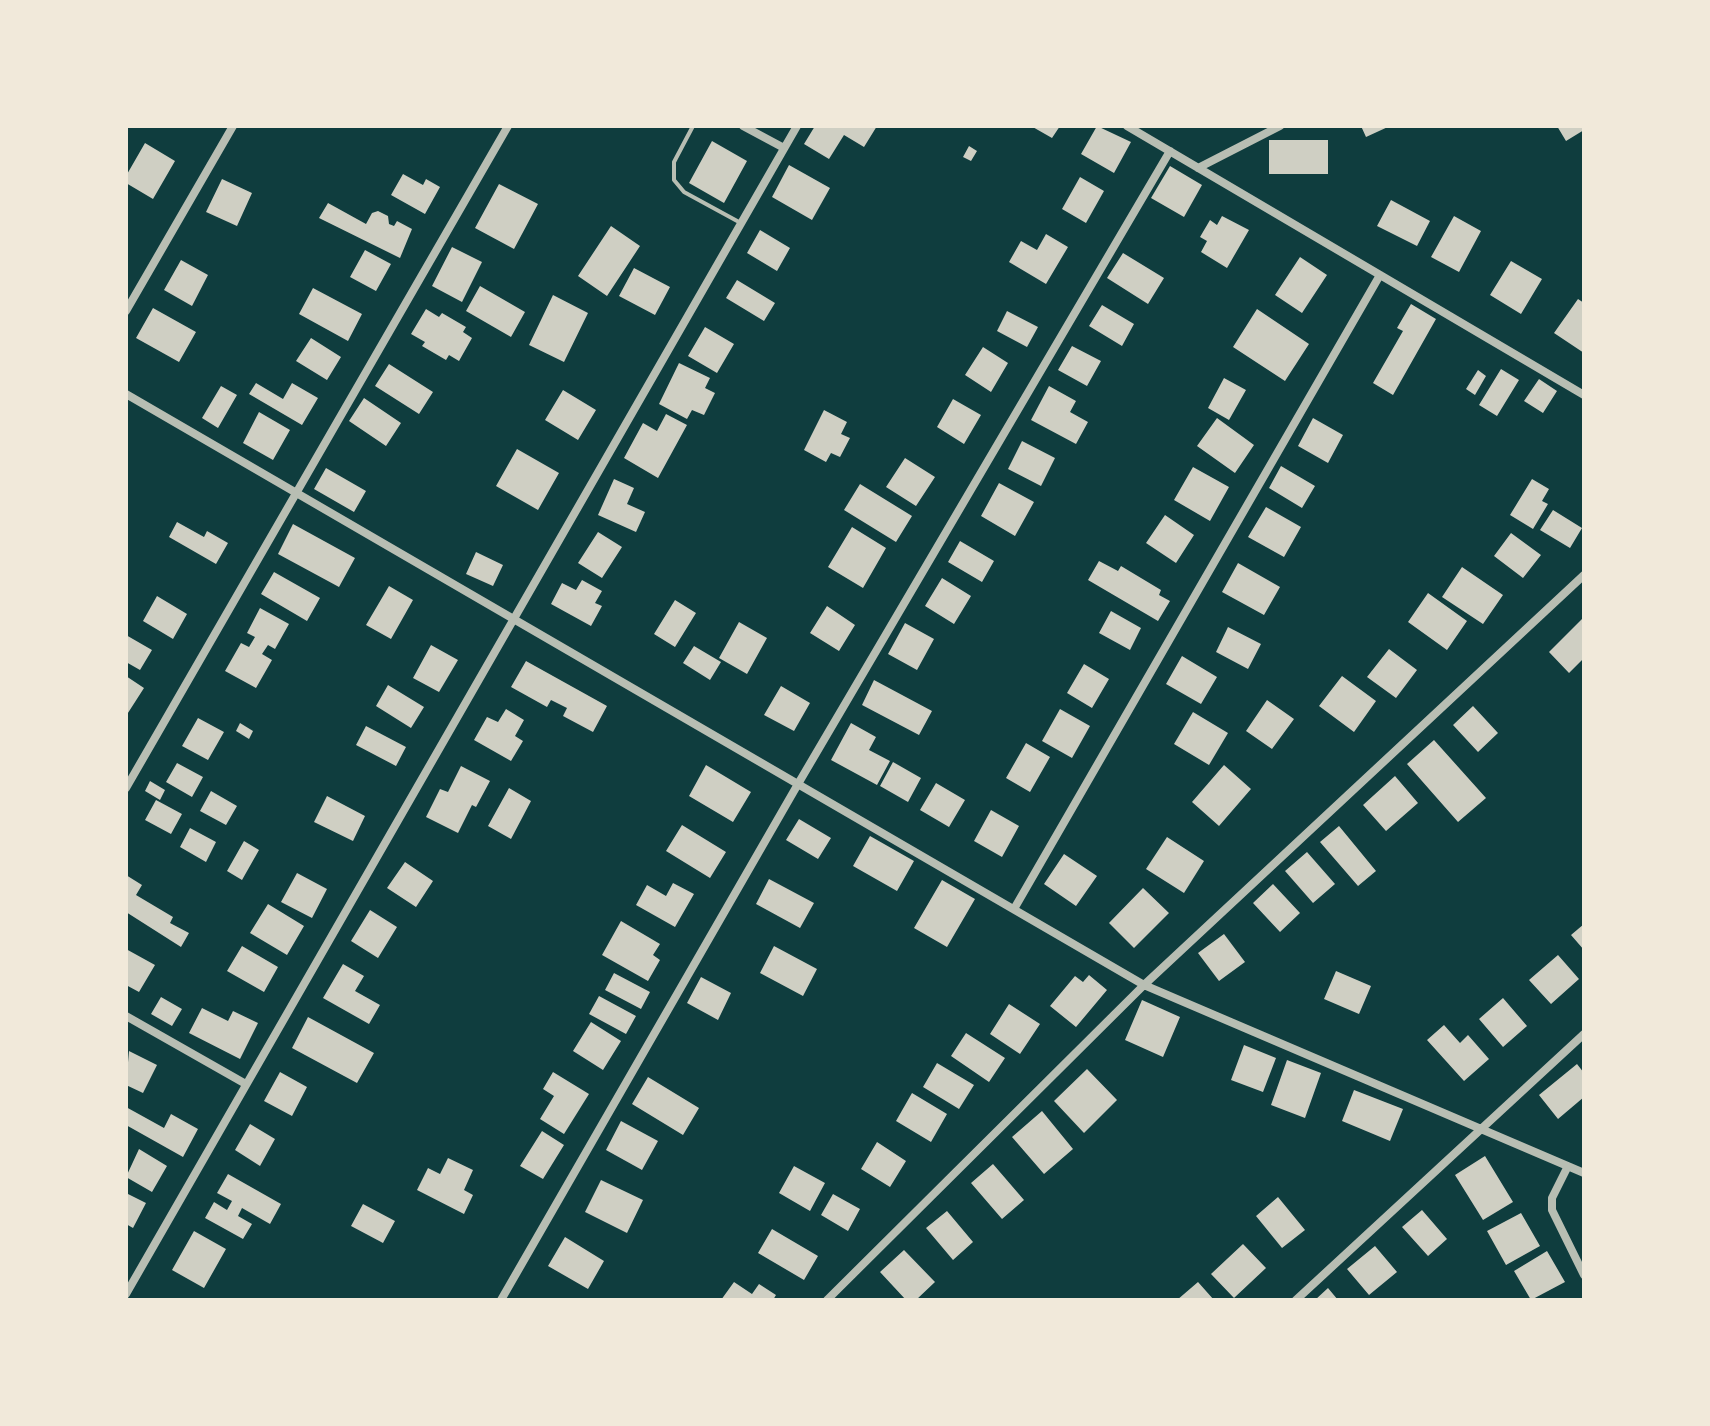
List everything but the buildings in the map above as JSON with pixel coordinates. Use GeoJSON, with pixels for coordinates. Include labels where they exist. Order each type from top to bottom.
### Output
{"type":"FeatureCollection","features":[{"type":"Feature","properties":{"kind":"street"},"geometry":{"type":"LineString","coordinates":[[126,311],[233,126]]}},
{"type":"Feature","properties":{"kind":"street"},"geometry":{"type":"LineString","coordinates":[[126,788],[508,126]]}},
{"type":"Feature","properties":{"kind":"street"},"geometry":{"type":"LineString","coordinates":[[743,126],[784,148]]}},
{"type":"Feature","properties":{"kind":"street"},"geometry":{"type":"LineString","coordinates":[[126,1294],[244,1083],[515,620],[797,126]]}},
{"type":"Feature","properties":{"kind":"street"},"geometry":{"type":"LineString","coordinates":[[1127,126],[1584,395]]}},
{"type":"Feature","properties":{"kind":"street"},"geometry":{"type":"LineString","coordinates":[[1198,168],[1280,126]]}},
{"type":"Feature","properties":{"kind":"street"},"geometry":{"type":"LineString","coordinates":[[501,1300],[798,784],[1170,151]]}},
{"type":"Feature","properties":{"kind":"street"},"geometry":{"type":"LineString","coordinates":[[1014,909],[1380,275]]}},
{"type":"Feature","properties":{"kind":"street"},"geometry":{"type":"LineString","coordinates":[[126,394],[1144,985],[1483,1127],[1584,1173]]}},
{"type":"Feature","properties":{"kind":"street"},"geometry":{"type":"LineString","coordinates":[[827,1300],[1144,985],[1584,575]]}},
{"type":"Feature","properties":{"kind":"street"},"geometry":{"type":"LineString","coordinates":[[126,1016],[244,1083]]}},
{"type":"Feature","properties":{"kind":"street"},"geometry":{"type":"LineString","coordinates":[[1296,1300],[1584,1034]]}},
{"type":"Feature","properties":{"kind":"street"},"geometry":{"type":"LineString","coordinates":[[1568,1166],[1552,1198],[1552,1210],[1584,1275]]}},
{"type":"Feature","properties":{"kind":"lane"},"geometry":{"type":"LineString","coordinates":[[693,126],[674,162],[674,180],[684,192],[743,224]]}}]}
